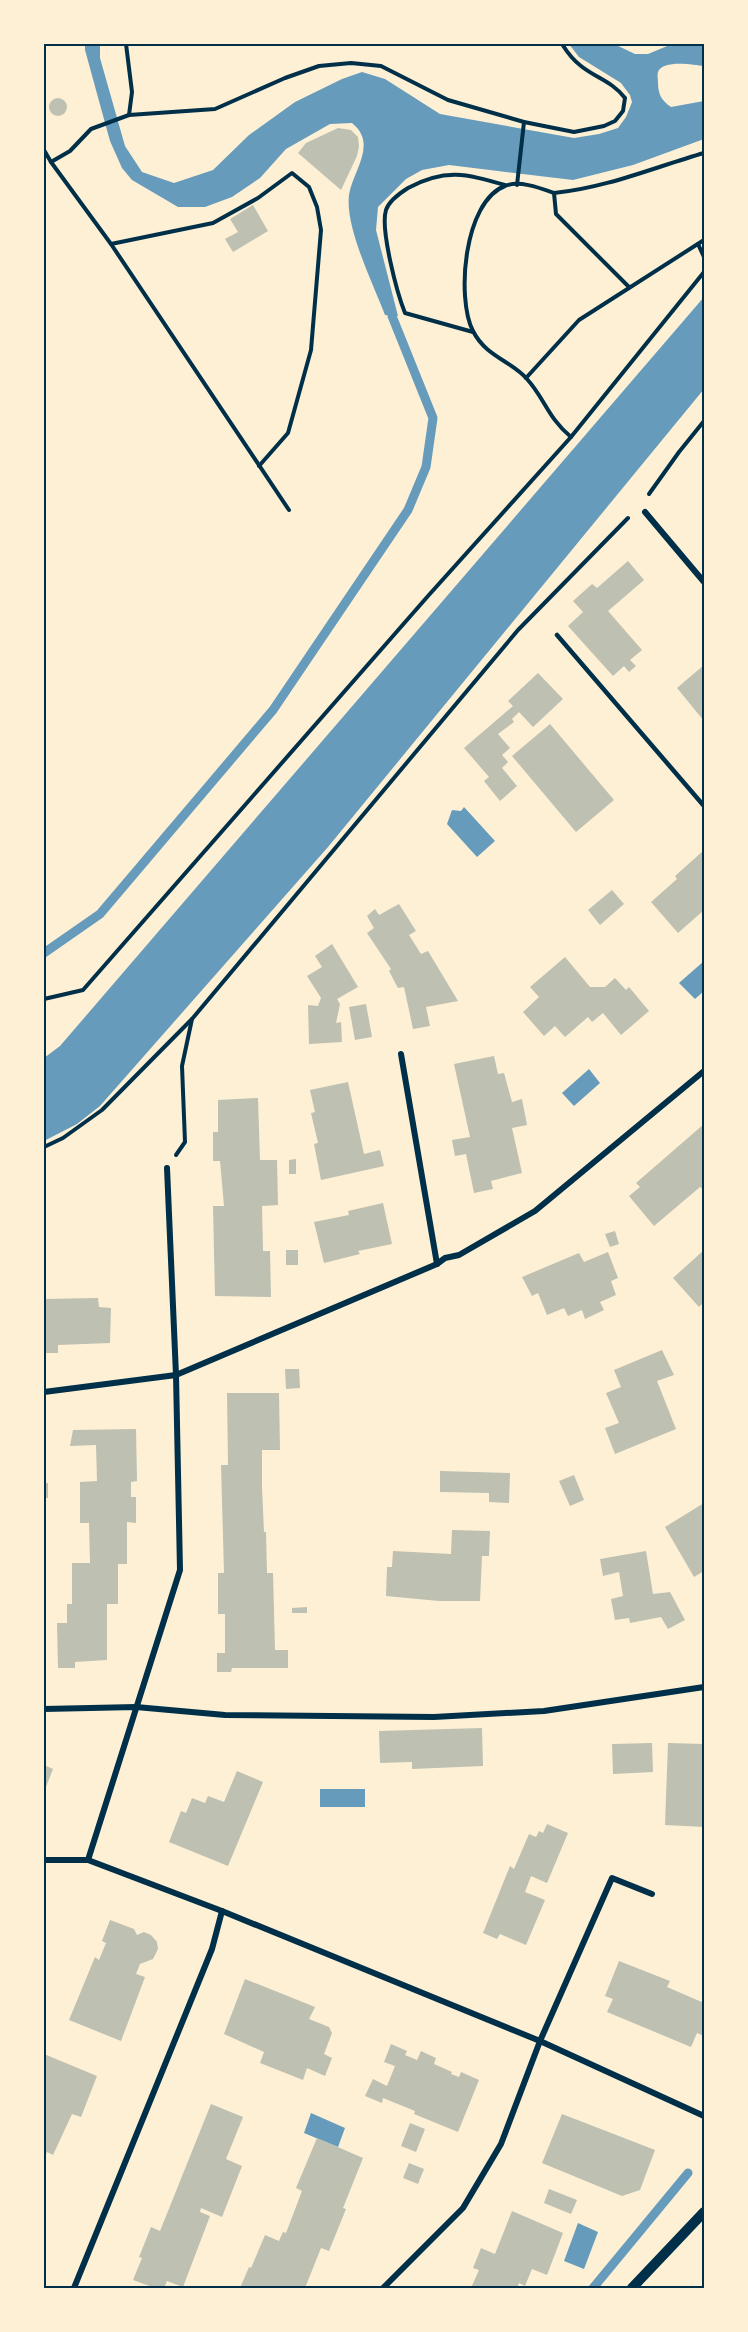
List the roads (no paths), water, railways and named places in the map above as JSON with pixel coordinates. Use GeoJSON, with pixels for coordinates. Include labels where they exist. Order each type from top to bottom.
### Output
{"type":"FeatureCollection","features":[{"type":"Feature","properties":{"kind":"street"},"geometry":{"type":"LineString","coordinates":[[645,512],[705,582]]}},
{"type":"Feature","properties":{"kind":"street"},"geometry":{"type":"LineString","coordinates":[[401,1054],[437,1264]]}},
{"type":"Feature","properties":{"kind":"street"},"geometry":{"type":"LineString","coordinates":[[44,1392],[176,1375],[437,1264],[444,1258],[459,1255],[536,1210],[705,1071]]}},
{"type":"Feature","properties":{"kind":"street"},"geometry":{"type":"LineString","coordinates":[[88,1860],[180,1570],[176,1375],[167,1168]]}},
{"type":"Feature","properties":{"kind":"street"},"geometry":{"type":"LineString","coordinates":[[44,1709],[136,1707],[225,1715],[434,1717],[544,1711],[705,1688]]}},
{"type":"Feature","properties":{"kind":"street"},"geometry":{"type":"LineString","coordinates":[[44,1860],[88,1860],[222,1911],[540,2041],[705,2116]]}},
{"type":"Feature","properties":{"kind":"street"},"geometry":{"type":"LineString","coordinates":[[383,2289],[463,2208],[501,2144],[540,2041],[612,1878],[652,1893]]}},
{"type":"Feature","properties":{"kind":"street"},"geometry":{"type":"LineString","coordinates":[[74,2289],[212,1949],[222,1911]]}},
{"type":"Feature","properties":{"kind":"street"},"geometry":{"type":"LineString","coordinates":[[632,2289],[705,2212]]}},
{"type":"Feature","properties":{"kind":"lane"},"geometry":{"type":"LineString","coordinates":[[558,635],[705,806]]}},
{"type":"Feature","properties":{"kind":"water"},"geometry":{"type":"Polygon","coordinates":[[[85,44],[100,44],[100,58],[125,146],[142,172],[174,183],[213,170],[249,135],[295,102],[362,72],[385,79],[440,114],[574,138],[618,128],[626,117],[632,102],[630,95],[621,83],[579,57],[569,44],[614,44],[635,54],[648,54],[672,44],[704,44],[704,66],[666,65],[658,72],[658,76],[661,96],[671,107],[704,101],[704,139],[633,165],[573,180],[449,165],[422,170],[406,179],[378,207],[376,230],[398,316],[385,315],[351,223],[349,195],[364,148],[359,131],[352,123],[330,124],[286,149],[260,178],[232,197],[205,207],[178,207],[132,180],[122,168],[110,141],[85,44]]]}},
{"type":"Feature","properties":{"kind":"water"},"geometry":{"type":"Polygon","coordinates":[[[704,297],[704,389],[328,847],[100,1106],[77,1124],[44,1141],[44,1058],[60,1046],[704,297]]]}},
{"type":"Feature","properties":{"kind":"water"},"geometry":{"type":"Polygon","coordinates":[[[464,807],[495,841],[477,857],[447,824],[452,810],[461,811],[464,807]]]}},
{"type":"Feature","properties":{"kind":"water"},"geometry":{"type":"Polygon","coordinates":[[[704,961],[704,991],[695,999],[679,983],[704,961]]]}},
{"type":"Feature","properties":{"kind":"water"},"geometry":{"type":"Polygon","coordinates":[[[589,1069],[600,1083],[574,1106],[562,1093],[589,1069]]]}},
{"type":"Feature","properties":{"kind":"water"},"geometry":{"type":"Polygon","coordinates":[[[320,1789],[365,1789],[365,1807],[320,1807],[320,1789]]]}},
{"type":"Feature","properties":{"kind":"water"},"geometry":{"type":"Polygon","coordinates":[[[311,2113],[345,2128],[338,2147],[304,2133],[311,2113]]]}},
{"type":"Feature","properties":{"kind":"water"},"geometry":{"type":"Polygon","coordinates":[[[578,2223],[598,2232],[584,2269],[564,2261],[578,2223]]]}},
{"type":"Feature","properties":{"kind":"waterway"},"geometry":{"type":"LineString","coordinates":[[44,953],[100,914],[273,710],[408,510],[426,467],[433,418],[392,316]]}},
{"type":"Feature","properties":{"kind":"waterway"},"geometry":{"type":"LineString","coordinates":[[593,2288],[688,2173]]}}]}
